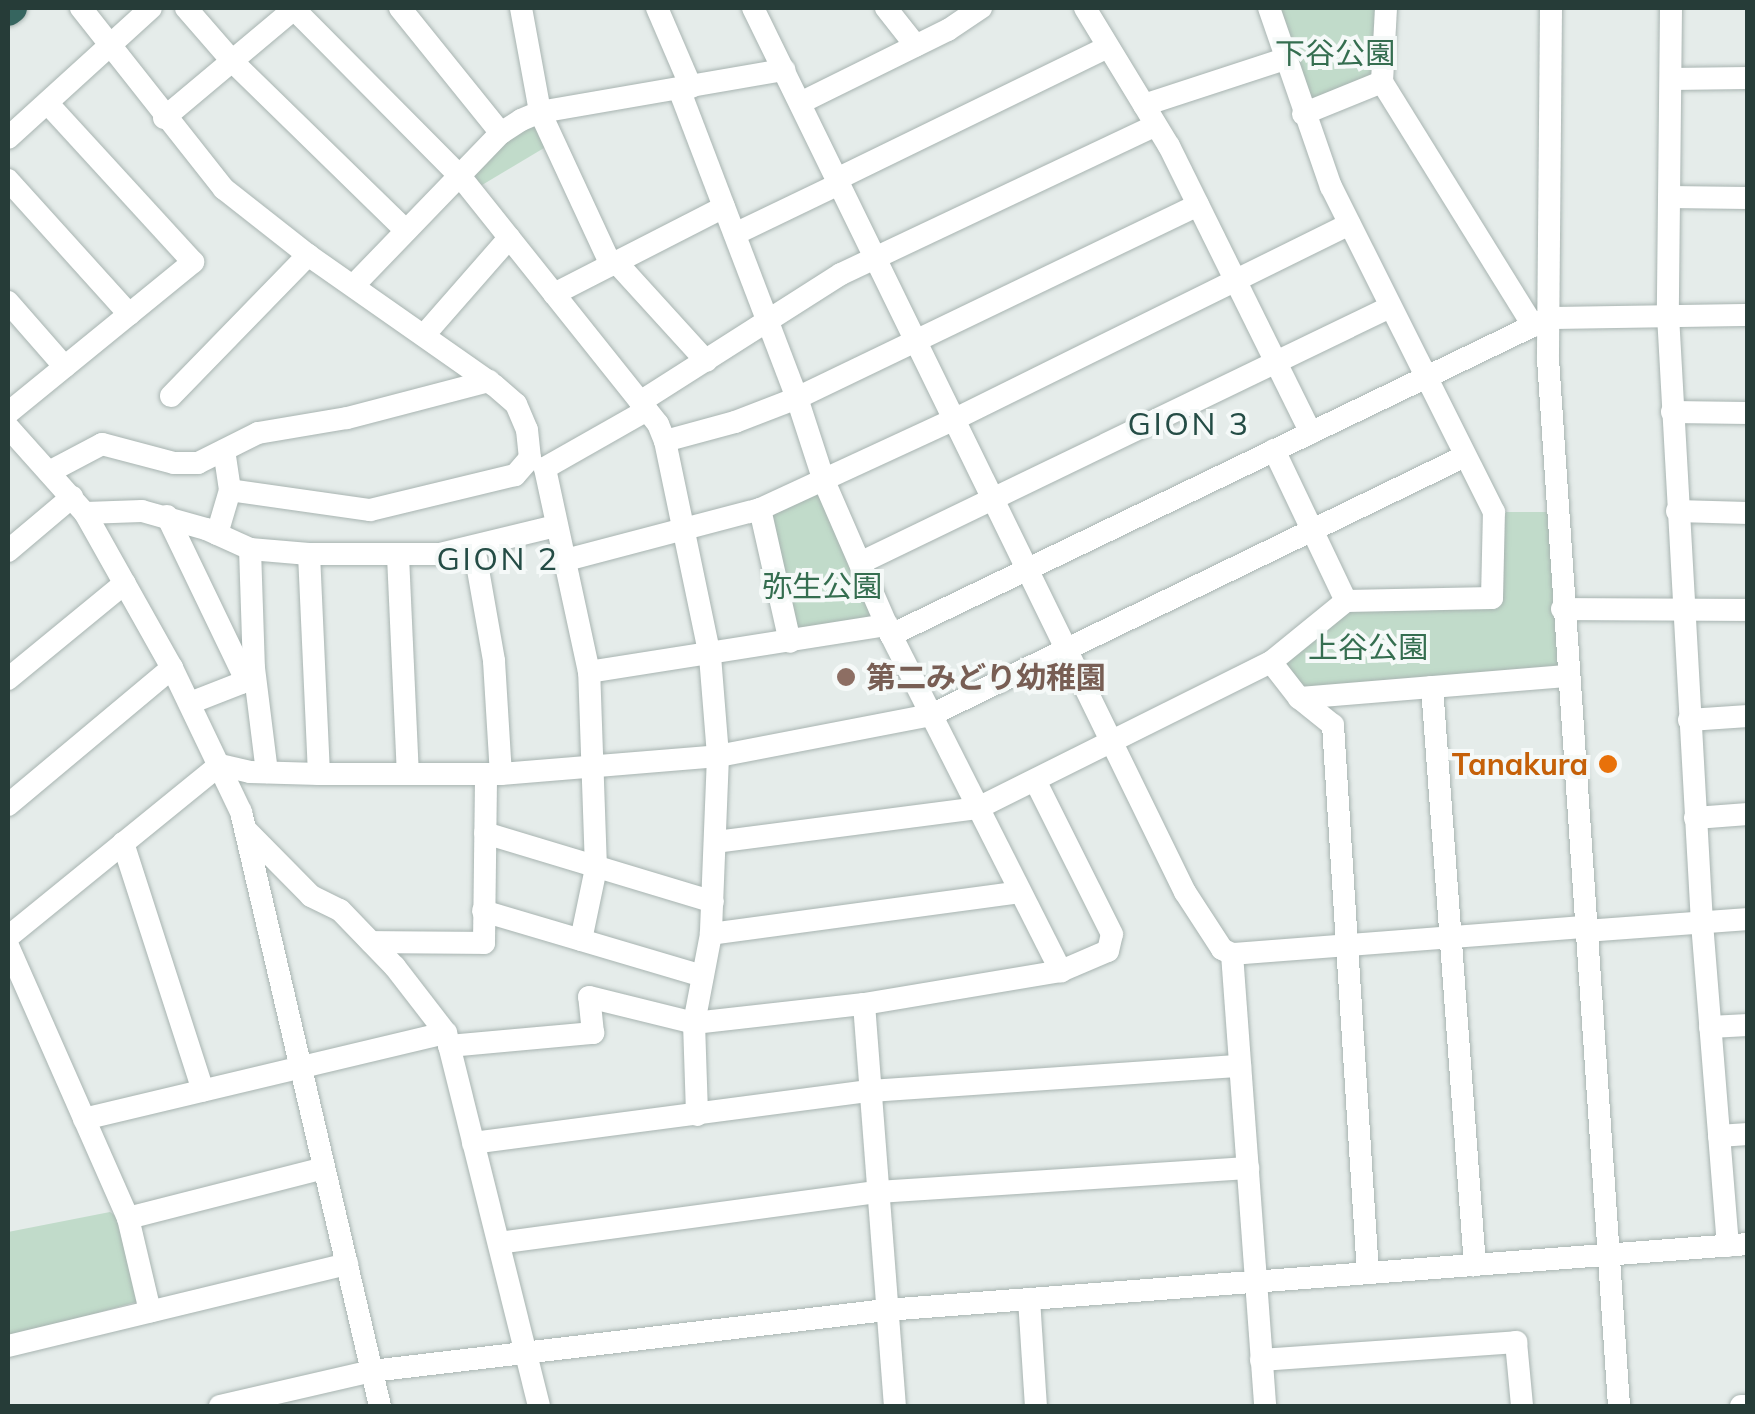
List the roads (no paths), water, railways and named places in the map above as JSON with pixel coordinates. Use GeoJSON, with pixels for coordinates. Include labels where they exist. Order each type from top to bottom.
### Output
{"type":"FeatureCollection","features":[{"type":"Feature","properties":{"kind":"street"},"geometry":{"type":"LineString","coordinates":[[82,8],[164,118],[224,189],[308,255],[488,381],[516,404],[527,430],[530,458],[514,475],[370,510],[230,490]]}},
{"type":"Feature","properties":{"kind":"street"},"geometry":{"type":"LineString","coordinates":[[8,138],[152,8]]}},
{"type":"Feature","properties":{"kind":"street"},"geometry":{"type":"LineString","coordinates":[[186,8],[232,61],[406,231]]}},
{"type":"Feature","properties":{"kind":"street"},"geometry":{"type":"LineString","coordinates":[[164,118],[294,8],[460,176],[644,406],[665,441],[710,656],[718,756],[711,934],[694,1023],[697,1115]]}},
{"type":"Feature","properties":{"kind":"street"},"geometry":{"type":"LineString","coordinates":[[400,8],[501,133]]}},
{"type":"Feature","properties":{"kind":"street"},"geometry":{"type":"LineString","coordinates":[[521,8],[540,112],[614,264],[706,361]]}},
{"type":"Feature","properties":{"kind":"street"},"geometry":{"type":"LineString","coordinates":[[657,8],[724,207],[797,398],[824,481],[889,630],[1061,971]]}},
{"type":"Feature","properties":{"kind":"street"},"geometry":{"type":"LineString","coordinates":[[753,8],[1185,892],[1213,938],[1232,954],[1344,943],[1748,919]]}},
{"type":"Feature","properties":{"kind":"street"},"geometry":{"type":"LineString","coordinates":[[886,8],[916,46]]}},
{"type":"Feature","properties":{"kind":"street"},"geometry":{"type":"LineString","coordinates":[[800,102],[916,46],[981,8]]}},
{"type":"Feature","properties":{"kind":"street"},"geometry":{"type":"LineString","coordinates":[[1085,8],[1198,204],[1311,433]]}},
{"type":"Feature","properties":{"kind":"street"},"geometry":{"type":"LineString","coordinates":[[716,842],[978,808],[1271,662],[1346,601],[1492,598],[1494,512],[1349,224],[1303,114],[1269,8]]}},
{"type":"Feature","properties":{"kind":"street"},"geometry":{"type":"LineString","coordinates":[[1386,8],[1382,82],[1541,322]]}},
{"type":"Feature","properties":{"kind":"street"},"geometry":{"type":"LineString","coordinates":[[1551,8],[1541,322],[1619,1406]]}},
{"type":"Feature","properties":{"kind":"street"},"geometry":{"type":"LineString","coordinates":[[220,1406],[372,1370],[886,1310],[1738,1245],[1719,1136],[1682,610],[1668,315],[1672,8]]}},
{"type":"Feature","properties":{"kind":"street"},"geometry":{"type":"LineString","coordinates":[[734,234],[1108,47]]}},
{"type":"Feature","properties":{"kind":"street"},"geometry":{"type":"LineString","coordinates":[[581,940],[596,868],[589,672],[546,468],[841,274],[876,260],[1150,115],[1285,59]]}},
{"type":"Feature","properties":{"kind":"street"},"geometry":{"type":"LineString","coordinates":[[354,285],[501,133],[540,112],[784,70]]}},
{"type":"Feature","properties":{"kind":"street"},"geometry":{"type":"LineString","coordinates":[[1670,80],[1748,78]]}},
{"type":"Feature","properties":{"kind":"street"},"geometry":{"type":"LineString","coordinates":[[1303,114],[1382,82]]}},
{"type":"Feature","properties":{"kind":"street"},"geometry":{"type":"LineString","coordinates":[[8,414],[193,262],[48,104]]}},
{"type":"Feature","properties":{"kind":"street"},"geometry":{"type":"LineString","coordinates":[[8,180],[129,314]]}},
{"type":"Feature","properties":{"kind":"street"},"geometry":{"type":"LineString","coordinates":[[1669,197],[1748,198]]}},
{"type":"Feature","properties":{"kind":"street"},"geometry":{"type":"LineString","coordinates":[[665,441],[735,422],[797,398],[1198,204]]}},
{"type":"Feature","properties":{"kind":"street"},"geometry":{"type":"LineString","coordinates":[[554,294],[724,207]]}},
{"type":"Feature","properties":{"kind":"street"},"geometry":{"type":"LineString","coordinates":[[566,560],[760,509],[955,419],[1349,224]]}},
{"type":"Feature","properties":{"kind":"street"},"geometry":{"type":"LineString","coordinates":[[425,334],[509,238]]}},
{"type":"Feature","properties":{"kind":"street"},"geometry":{"type":"LineString","coordinates":[[172,396],[308,255]]}},
{"type":"Feature","properties":{"kind":"street"},"geometry":{"type":"LineString","coordinates":[[8,302],[65,366]]}},
{"type":"Feature","properties":{"kind":"street"},"geometry":{"type":"LineString","coordinates":[[860,563],[1390,307]]}},
{"type":"Feature","properties":{"kind":"street"},"geometry":{"type":"LineString","coordinates":[[589,672],[889,630],[1028,569],[1541,322],[1748,314]]}},
{"type":"Feature","properties":{"kind":"street"},"geometry":{"type":"LineString","coordinates":[[49,472],[102,444],[174,463],[198,463],[258,433],[347,418],[488,381]]}},
{"type":"Feature","properties":{"kind":"street"},"geometry":{"type":"LineString","coordinates":[[1672,412],[1748,413]]}},
{"type":"Feature","properties":{"kind":"street"},"geometry":{"type":"LineString","coordinates":[[8,427],[79,505],[125,583],[190,703],[244,828],[380,1406]]}},
{"type":"Feature","properties":{"kind":"street"},"geometry":{"type":"LineString","coordinates":[[217,534],[230,490],[224,450]]}},
{"type":"Feature","properties":{"kind":"street"},"geometry":{"type":"LineString","coordinates":[[1274,450],[1346,601]]}},
{"type":"Feature","properties":{"kind":"street"},"geometry":{"type":"LineString","coordinates":[[8,936],[220,765],[319,774],[494,774],[718,756],[931,715],[1466,456]]}},
{"type":"Feature","properties":{"kind":"street"},"geometry":{"type":"LineString","coordinates":[[8,550],[79,505],[142,510],[250,549],[309,554],[398,556],[474,547],[556,526]]}},
{"type":"Feature","properties":{"kind":"street"},"geometry":{"type":"LineString","coordinates":[[760,509],[790,642]]}},
{"type":"Feature","properties":{"kind":"street"},"geometry":{"type":"LineString","coordinates":[[1677,511],[1748,513]]}},
{"type":"Feature","properties":{"kind":"street"},"geometry":{"type":"LineString","coordinates":[[167,516],[249,673]]}},
{"type":"Feature","properties":{"kind":"street"},"geometry":{"type":"LineString","coordinates":[[371,942],[484,943],[485,833],[494,774],[494,661],[474,547]]}},
{"type":"Feature","properties":{"kind":"street"},"geometry":{"type":"LineString","coordinates":[[250,549],[249,673],[267,772]]}},
{"type":"Feature","properties":{"kind":"street"},"geometry":{"type":"LineString","coordinates":[[309,554],[319,774]]}},
{"type":"Feature","properties":{"kind":"street"},"geometry":{"type":"LineString","coordinates":[[398,556],[408,772]]}},
{"type":"Feature","properties":{"kind":"street"},"geometry":{"type":"LineString","coordinates":[[8,679],[125,583]]}},
{"type":"Feature","properties":{"kind":"street"},"geometry":{"type":"LineString","coordinates":[[1562,609],[1748,610]]}},
{"type":"Feature","properties":{"kind":"street"},"geometry":{"type":"LineString","coordinates":[[1271,662],[1299,698],[1333,725]]}},
{"type":"Feature","properties":{"kind":"street"},"geometry":{"type":"LineString","coordinates":[[8,805],[172,668]]}},
{"type":"Feature","properties":{"kind":"street"},"geometry":{"type":"LineString","coordinates":[[190,703],[249,673]]}},
{"type":"Feature","properties":{"kind":"street"},"geometry":{"type":"LineString","coordinates":[[1299,698],[1567,676]]}},
{"type":"Feature","properties":{"kind":"street"},"geometry":{"type":"LineString","coordinates":[[1432,687],[1475,1265]]}},
{"type":"Feature","properties":{"kind":"street"},"geometry":{"type":"LineString","coordinates":[[1332,696],[1344,943],[1368,1273]]}},
{"type":"Feature","properties":{"kind":"street"},"geometry":{"type":"LineString","coordinates":[[1688,720],[1748,716]]}},
{"type":"Feature","properties":{"kind":"street"},"geometry":{"type":"LineString","coordinates":[[84,1119],[300,1066],[448,1040],[593,1033],[589,998],[694,1023],[864,1004],[1061,971],[1108,951],[1112,934],[1036,780]]}},
{"type":"Feature","properties":{"kind":"street"},"geometry":{"type":"LineString","coordinates":[[1695,818],[1748,814]]}},
{"type":"Feature","properties":{"kind":"street"},"geometry":{"type":"LineString","coordinates":[[244,828],[279,868],[311,896],[340,910],[371,942],[448,1040],[540,1406]]}},
{"type":"Feature","properties":{"kind":"street"},"geometry":{"type":"LineString","coordinates":[[485,833],[713,902]]}},
{"type":"Feature","properties":{"kind":"street"},"geometry":{"type":"LineString","coordinates":[[123,843],[203,1090]]}},
{"type":"Feature","properties":{"kind":"street"},"geometry":{"type":"LineString","coordinates":[[711,934],[1020,892]]}},
{"type":"Feature","properties":{"kind":"street"},"geometry":{"type":"LineString","coordinates":[[483,911],[704,976]]}},
{"type":"Feature","properties":{"kind":"street"},"geometry":{"type":"LineString","coordinates":[[8,946],[128,1218],[150,1311]]}},
{"type":"Feature","properties":{"kind":"street"},"geometry":{"type":"LineString","coordinates":[[1232,954],[1265,1406]]}},
{"type":"Feature","properties":{"kind":"street"},"geometry":{"type":"LineString","coordinates":[[864,1004],[895,1406]]}},
{"type":"Feature","properties":{"kind":"street"},"geometry":{"type":"LineString","coordinates":[[1710,1027],[1748,1025]]}},
{"type":"Feature","properties":{"kind":"street"},"geometry":{"type":"LineString","coordinates":[[474,1142],[870,1091],[1240,1066]]}},
{"type":"Feature","properties":{"kind":"street"},"geometry":{"type":"LineString","coordinates":[[1719,1136],[1748,1134]]}},
{"type":"Feature","properties":{"kind":"street"},"geometry":{"type":"LineString","coordinates":[[128,1218],[324,1168]]}},
{"type":"Feature","properties":{"kind":"street"},"geometry":{"type":"LineString","coordinates":[[498,1243],[877,1192],[1248,1168]]}},
{"type":"Feature","properties":{"kind":"street"},"geometry":{"type":"LineString","coordinates":[[8,1346],[347,1264]]}},
{"type":"Feature","properties":{"kind":"street"},"geometry":{"type":"LineString","coordinates":[[1029,1299],[1036,1406]]}},
{"type":"Feature","properties":{"kind":"street"},"geometry":{"type":"LineString","coordinates":[[1262,1360],[1516,1342],[1522,1406]]}},
{"type":"Feature","properties":{"kind":"place","name":"第二みどり幼稚園"},"geometry":{"type":"Point","coordinates":[846,677]}},
{"type":"Feature","properties":{"kind":"place","name":"Tanakura"},"geometry":{"type":"Point","coordinates":[1608,764]}},
{"type":"Feature","properties":{"kind":"district","name":"GION 3"},"geometry":{"type":"Point","coordinates":[1189,423]}},
{"type":"Feature","properties":{"kind":"district","name":"GION 2"},"geometry":{"type":"Point","coordinates":[498,558]}},
{"type":"Feature","properties":{"kind":"park label","name":"下谷公園"},"geometry":{"type":"Point","coordinates":[1335,53]}},
{"type":"Feature","properties":{"kind":"park label","name":"弥生公園"},"geometry":{"type":"Point","coordinates":[822,586]}},
{"type":"Feature","properties":{"kind":"park label","name":"上谷公園"},"geometry":{"type":"Point","coordinates":[1368,647]}}]}
